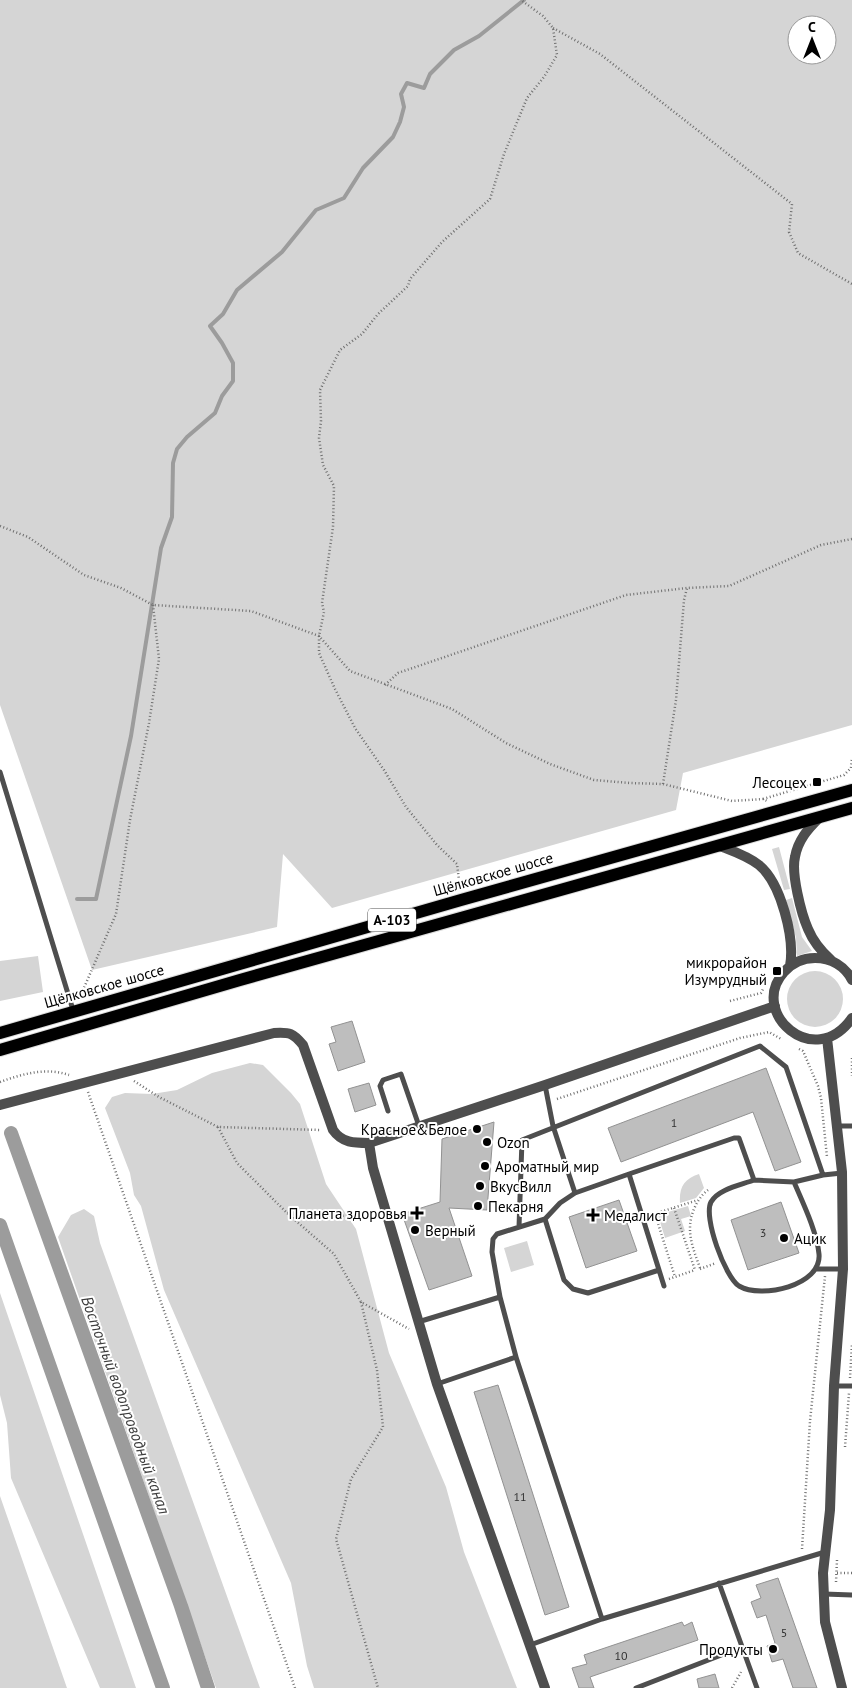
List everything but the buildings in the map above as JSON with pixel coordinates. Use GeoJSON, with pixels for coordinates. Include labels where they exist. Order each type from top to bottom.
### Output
{"type":"FeatureCollection","features":[{"type":"Feature","properties":{"kind":"main road","name":"Щёлковское шоссе"},"geometry":{"type":"LineString","coordinates":[[0,1033],[852,790]]}},
{"type":"Feature","properties":{"kind":"main road","name":"Щёлковское шоссе"},"geometry":{"type":"LineString","coordinates":[[0,1050],[240,980],[852,808]]}},
{"type":"Feature","properties":{"kind":"street"},"geometry":{"type":"LineString","coordinates":[[819,818],[806,831],[798,844],[794,857],[798,892],[808,929],[824,953],[842,967],[852,980]]}},
{"type":"Feature","properties":{"kind":"street"},"geometry":{"type":"LineString","coordinates":[[720,846],[758,864],[769,874],[780,897],[790,939],[792,955],[790,966]]}},
{"type":"Feature","properties":{"kind":"street"},"geometry":{"type":"LineString","coordinates":[[832,961],[810,958],[799,960],[790,966],[782,974],[777,984],[774,1006],[779,1019],[788,1030],[800,1037],[813,1040],[837,1034],[852,1018]]}},
{"type":"Feature","properties":{"kind":"street"},"geometry":{"type":"LineString","coordinates":[[0,1105],[274,1034],[288,1032],[295,1036],[303,1045],[333,1130],[350,1143],[369,1144],[774,1006]]}},
{"type":"Feature","properties":{"kind":"street"},"geometry":{"type":"LineString","coordinates":[[827,1038],[842,1172],[843,1269],[834,1386],[830,1510],[823,1573],[823,1594],[825,1622],[842,1688]]}},
{"type":"Feature","properties":{"kind":"street"},"geometry":{"type":"LineString","coordinates":[[369,1144],[373,1168],[437,1384],[545,1688]]}},
{"type":"Feature","properties":{"kind":"lane"},"geometry":{"type":"LineString","coordinates":[[0,772],[74,1012]]}},
{"type":"Feature","properties":{"kind":"lane"},"geometry":{"type":"LineString","coordinates":[[519,1227],[522,1140],[553,1126],[760,1046],[786,1067],[822,1175]]}},
{"type":"Feature","properties":{"kind":"lane"},"geometry":{"type":"LineString","coordinates":[[388,1111],[380,1086],[381,1082],[401,1074],[419,1127]]}},
{"type":"Feature","properties":{"kind":"lane"},"geometry":{"type":"LineString","coordinates":[[545,1085],[553,1126],[575,1193]]}},
{"type":"Feature","properties":{"kind":"lane"},"geometry":{"type":"LineString","coordinates":[[838,1126],[852,1126]]}},
{"type":"Feature","properties":{"kind":"lane"},"geometry":{"type":"LineString","coordinates":[[602,1619],[516,1357],[500,1297],[492,1252],[493,1239],[497,1234],[545,1219],[560,1203],[575,1193],[734,1138],[739,1138],[754,1180]]}},
{"type":"Feature","properties":{"kind":"lane"},"geometry":{"type":"LineString","coordinates":[[794,1182],[816,1240],[820,1256],[817,1269],[801,1283],[760,1292],[739,1286],[728,1275],[722,1261],[708,1213],[711,1202],[718,1194],[754,1180],[794,1182],[842,1172]]}},
{"type":"Feature","properties":{"kind":"lane"},"geometry":{"type":"LineString","coordinates":[[629,1174],[663,1284]]}},
{"type":"Feature","properties":{"kind":"lane"},"geometry":{"type":"LineString","coordinates":[[545,1219],[564,1280],[573,1289],[588,1293],[658,1270]]}},
{"type":"Feature","properties":{"kind":"lane"},"geometry":{"type":"LineString","coordinates":[[817,1269],[843,1269]]}},
{"type":"Feature","properties":{"kind":"lane"},"geometry":{"type":"LineString","coordinates":[[418,1322],[500,1297]]}},
{"type":"Feature","properties":{"kind":"lane"},"geometry":{"type":"LineString","coordinates":[[437,1384],[516,1357]]}},
{"type":"Feature","properties":{"kind":"lane"},"geometry":{"type":"LineString","coordinates":[[834,1386],[851,1386]]}},
{"type":"Feature","properties":{"kind":"lane"},"geometry":{"type":"LineString","coordinates":[[530,1645],[602,1619],[825,1552]]}},
{"type":"Feature","properties":{"kind":"lane"},"geometry":{"type":"LineString","coordinates":[[720,1583],[757,1688]]}},
{"type":"Feature","properties":{"kind":"lane"},"geometry":{"type":"LineString","coordinates":[[823,1594],[852,1595]]}},
{"type":"Feature","properties":{"kind":"lane"},"geometry":{"type":"LineString","coordinates":[[636,1688],[742,1646]]}},
{"type":"Feature","properties":{"kind":"path"},"geometry":{"type":"LineString","coordinates":[[521,0],[543,16],[553,28],[600,54],[792,204],[789,232],[798,253],[852,284]]}},
{"type":"Feature","properties":{"kind":"path"},"geometry":{"type":"LineString","coordinates":[[461,900],[457,864],[437,845],[406,807],[384,770],[355,728],[319,653],[319,636],[324,612],[322,602],[333,527],[334,486],[323,466],[320,447],[320,390],[340,350],[362,334],[378,314],[408,286],[410,279],[442,242],[490,199],[504,154],[527,98],[544,77],[557,55],[553,28]]}},
{"type":"Feature","properties":{"kind":"path"},"geometry":{"type":"LineString","coordinates":[[0,526],[28,537],[84,575],[121,588],[153,605],[250,611],[319,636],[350,671],[452,709],[506,743],[550,764],[594,780],[663,784],[732,801],[762,799],[844,775],[852,768],[852,758]]}},
{"type":"Feature","properties":{"kind":"path"},"geometry":{"type":"LineString","coordinates":[[385,685],[398,673],[626,595],[687,588],[728,586],[821,545],[852,539]]}},
{"type":"Feature","properties":{"kind":"path"},"geometry":{"type":"LineString","coordinates":[[663,784],[676,700],[684,600],[687,588]]}},
{"type":"Feature","properties":{"kind":"path"},"geometry":{"type":"LineString","coordinates":[[74,1012],[116,914],[130,820],[150,723],[159,660],[153,605]]}},
{"type":"Feature","properties":{"kind":"path"},"geometry":{"type":"LineString","coordinates":[[762,799],[784,808]]}},
{"type":"Feature","properties":{"kind":"path"},"geometry":{"type":"LineString","coordinates":[[730,1001],[761,993],[765,986]]}},
{"type":"Feature","properties":{"kind":"path"},"geometry":{"type":"LineString","coordinates":[[852,1058],[852,1076]]}},
{"type":"Feature","properties":{"kind":"path"},"geometry":{"type":"LineString","coordinates":[[0,1082],[28,1072],[60,1071],[72,1076]]}},
{"type":"Feature","properties":{"kind":"path"},"geometry":{"type":"LineString","coordinates":[[123,1073],[159,1098],[218,1127],[333,1130]]}},
{"type":"Feature","properties":{"kind":"path"},"geometry":{"type":"LineString","coordinates":[[85,1083],[295,1688]]}},
{"type":"Feature","properties":{"kind":"path"},"geometry":{"type":"LineString","coordinates":[[218,1127],[237,1163],[287,1214],[334,1254],[361,1302],[377,1370],[384,1427],[351,1479],[336,1539],[378,1688]]}},
{"type":"Feature","properties":{"kind":"path"},"geometry":{"type":"LineString","coordinates":[[642,1218],[718,1194]]}},
{"type":"Feature","properties":{"kind":"path"},"geometry":{"type":"LineString","coordinates":[[674,1208],[695,1270]]}},
{"type":"Feature","properties":{"kind":"path"},"geometry":{"type":"LineString","coordinates":[[287,1214],[375,1215]]}},
{"type":"Feature","properties":{"kind":"path"},"geometry":{"type":"LineString","coordinates":[[655,1214],[675,1277]]}},
{"type":"Feature","properties":{"kind":"path"},"geometry":{"type":"LineString","coordinates":[[663,1284],[675,1277],[722,1261]]}},
{"type":"Feature","properties":{"kind":"path"},"geometry":{"type":"LineString","coordinates":[[361,1302],[410,1330]]}},
{"type":"Feature","properties":{"kind":"path"},"geometry":{"type":"LineString","coordinates":[[851,1386],[852,1344]]}},
{"type":"Feature","properties":{"kind":"path"},"geometry":{"type":"LineString","coordinates":[[823,1573],[852,1572]]}},
{"type":"Feature","properties":{"kind":"path"},"geometry":{"type":"LineString","coordinates":[[732,1688],[747,1661]]}},
{"type":"Feature","properties":{"kind":"shaded area"},"geometry":{"type":"Polygon","coordinates":[[[0,0],[852,0],[852,725],[683,773],[676,810],[332,908],[283,854],[277,927],[92,970],[0,705],[0,0]]]}},
{"type":"Feature","properties":{"kind":"shaded area"},"geometry":{"type":"Polygon","coordinates":[[[779,847],[790,889],[784,890],[772,849],[779,847]]]}},
{"type":"Feature","properties":{"kind":"shaded area"},"geometry":{"type":"Polygon","coordinates":[[[792,898],[802,937],[812,951],[797,956],[796,938],[786,900],[792,898]]]}},
{"type":"Feature","properties":{"kind":"shaded area"},"geometry":{"type":"Polygon","coordinates":[[[38,956],[43,992],[0,1001],[0,961],[38,956]]]}},
{"type":"Feature","properties":{"kind":"shaded area"},"geometry":{"type":"Polygon","coordinates":[[[809,971],[821,971],[831,975],[839,983],[843,999],[839,1015],[831,1023],[821,1027],[809,1027],[799,1023],[791,1015],[787,1005],[787,993],[791,983],[799,975],[809,971]]]}},
{"type":"Feature","properties":{"kind":"shaded area"},"geometry":{"type":"Polygon","coordinates":[[[250,1063],[263,1065],[300,1104],[326,1184],[356,1229],[389,1353],[446,1487],[464,1552],[517,1688],[314,1688],[307,1666],[291,1583],[164,1290],[141,1206],[134,1195],[130,1173],[105,1108],[112,1097],[125,1093],[152,1094],[177,1090],[212,1073],[250,1063]]]}},
{"type":"Feature","properties":{"kind":"shaded area"},"geometry":{"type":"Polygon","coordinates":[[[699,1174],[704,1188],[696,1198],[680,1203],[680,1192],[684,1184],[690,1178],[699,1174]]]}},
{"type":"Feature","properties":{"kind":"shaded area"},"geometry":{"type":"Polygon","coordinates":[[[688,1206],[691,1216],[681,1219],[685,1231],[665,1238],[658,1215],[688,1206]]]}},
{"type":"Feature","properties":{"kind":"shaded area"},"geometry":{"type":"Polygon","coordinates":[[[84,1209],[94,1216],[100,1243],[260,1688],[216,1688],[58,1237],[71,1215],[84,1209]]]}},
{"type":"Feature","properties":{"kind":"shaded area"},"geometry":{"type":"Polygon","coordinates":[[[527,1241],[534,1265],[511,1272],[504,1248],[527,1241]]]}},
{"type":"Feature","properties":{"kind":"shaded area"},"geometry":{"type":"Polygon","coordinates":[[[0,1293],[136,1688],[100,1688],[11,1478],[7,1423],[0,1395],[0,1293]]]}},
{"type":"Feature","properties":{"kind":"shaded area"},"geometry":{"type":"Polygon","coordinates":[[[0,1496],[67,1688],[0,1688],[0,1496]]]}},
{"type":"Feature","properties":{"kind":"waterway"},"geometry":{"type":"LineString","coordinates":[[77,899],[96,899],[131,736],[161,548],[172,517],[173,463],[177,449],[187,437],[215,413],[222,396],[233,381],[233,363],[210,326],[223,314],[237,290],[282,252],[316,210],[344,198],[363,168],[393,137],[404,107],[401,94],[407,83],[424,88],[430,74],[454,50],[479,36],[524,0]]}},
{"type":"Feature","properties":{"kind":"waterway","name":"Восточный водопроводный канал"},"geometry":{"type":"LineString","coordinates":[[11,1133],[181,1606],[208,1688]]}},
{"type":"Feature","properties":{"kind":"waterway","name":"Восточный водопроводный канал"},"geometry":{"type":"LineString","coordinates":[[0,1225],[163,1688]]}},
{"type":"Feature","properties":{"kind":"place","name":"Лесоцех"},"geometry":{"type":"Point","coordinates":[817,782]}},
{"type":"Feature","properties":{"kind":"place","name":"микрорайон Изумрудный"},"geometry":{"type":"Point","coordinates":[777,971]}},
{"type":"Feature","properties":{"kind":"place","name":"Красное&Белое"},"geometry":{"type":"Point","coordinates":[477,1129]}},
{"type":"Feature","properties":{"kind":"place","name":"Ozon"},"geometry":{"type":"Point","coordinates":[487,1142]}},
{"type":"Feature","properties":{"kind":"place","name":"Ароматный мир"},"geometry":{"type":"Point","coordinates":[485,1166]}},
{"type":"Feature","properties":{"kind":"place","name":"ВкусВилл"},"geometry":{"type":"Point","coordinates":[480,1186]}},
{"type":"Feature","properties":{"kind":"place","name":"Пекарня"},"geometry":{"type":"Point","coordinates":[478,1206]}},
{"type":"Feature","properties":{"kind":"place","name":"Планета здоровья"},"geometry":{"type":"Point","coordinates":[417,1213]}},
{"type":"Feature","properties":{"kind":"place","name":"Медалист"},"geometry":{"type":"Point","coordinates":[593,1215]}},
{"type":"Feature","properties":{"kind":"place","name":"Верный"},"geometry":{"type":"Point","coordinates":[415,1230]}},
{"type":"Feature","properties":{"kind":"place","name":"Ацик"},"geometry":{"type":"Point","coordinates":[784,1238]}},
{"type":"Feature","properties":{"kind":"place","name":"Продукты"},"geometry":{"type":"Point","coordinates":[773,1649]}}]}
